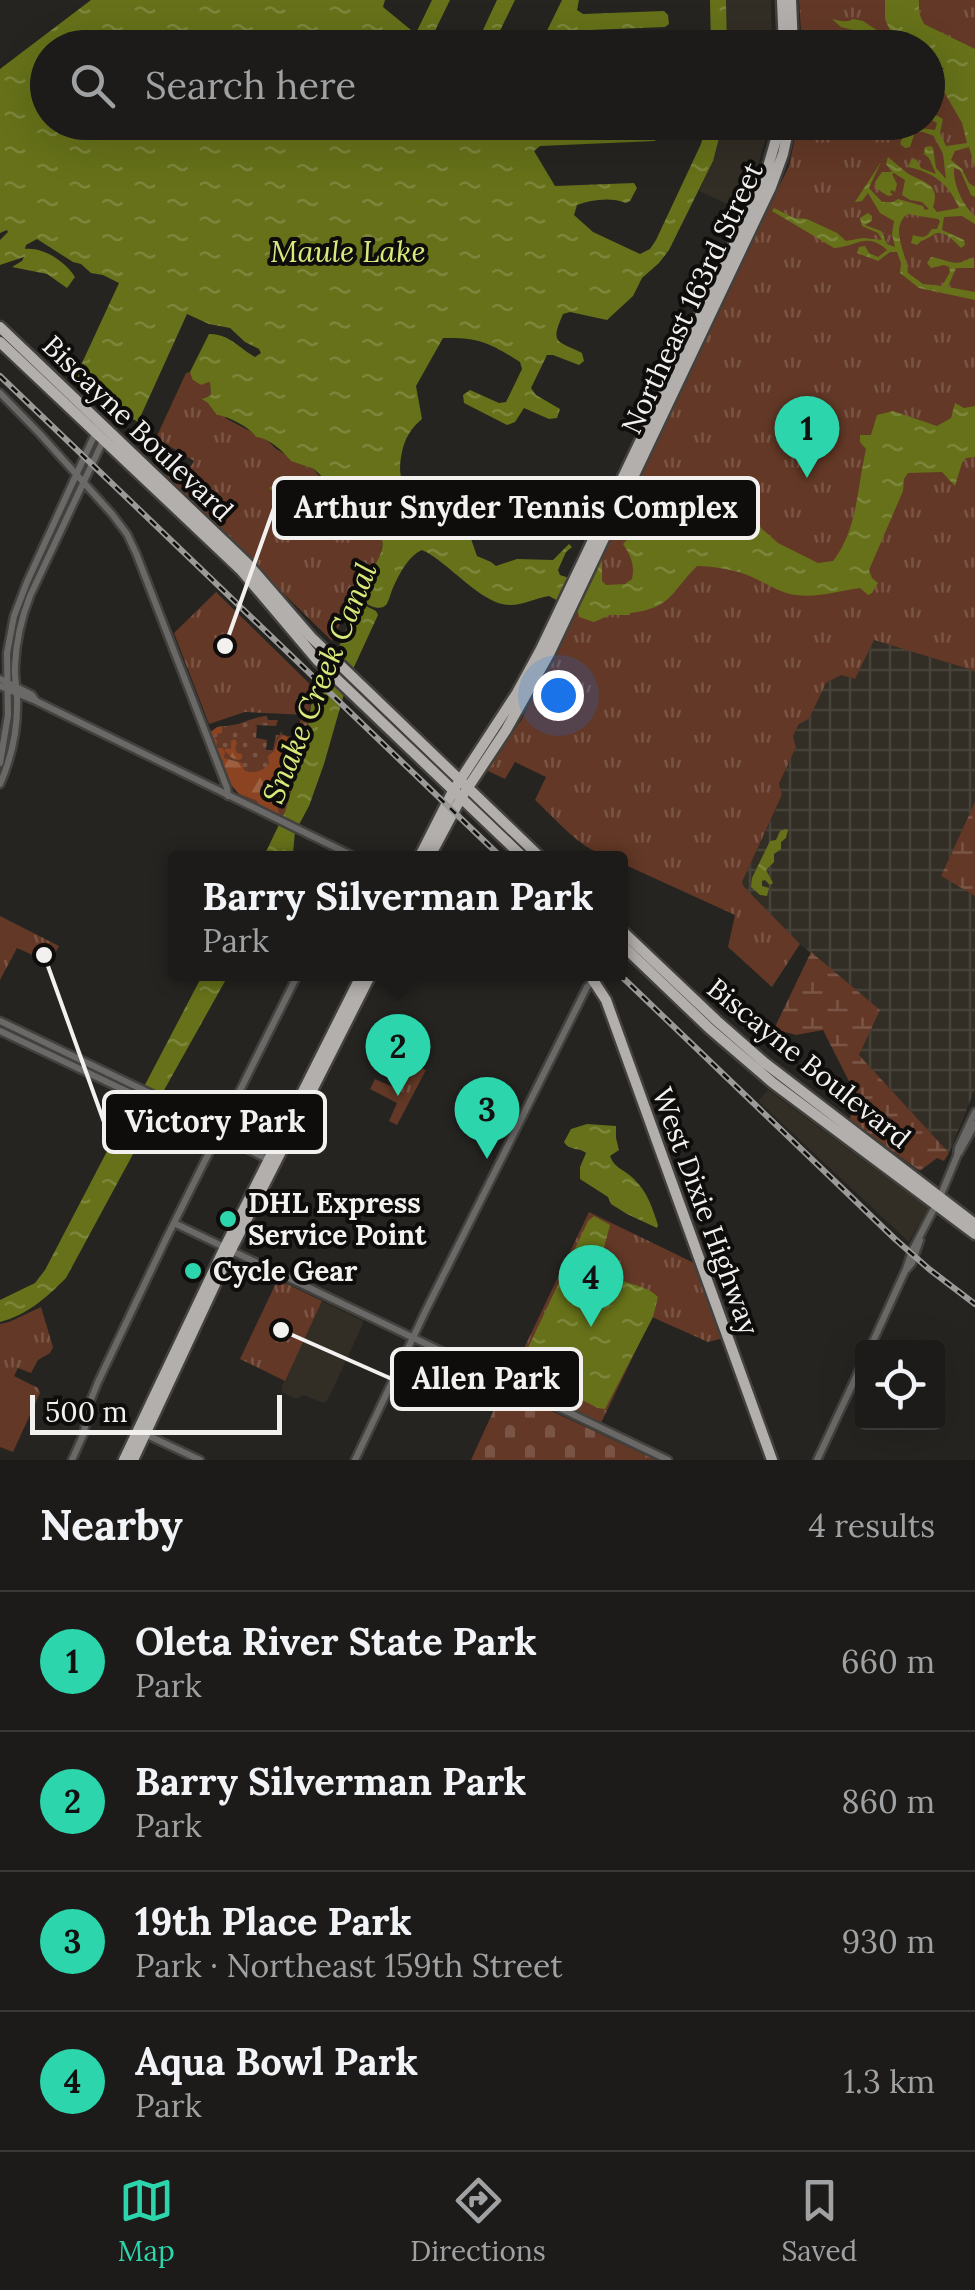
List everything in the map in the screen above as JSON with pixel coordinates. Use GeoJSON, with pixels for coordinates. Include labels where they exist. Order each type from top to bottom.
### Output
{"type":"FeatureCollection","features":[{"type":"Feature","properties":{"kind":"main road"},"geometry":{"type":"LineString","coordinates":[[782,0],[783,30]]}},
{"type":"Feature","properties":{"kind":"main road"},"geometry":{"type":"LineString","coordinates":[[792,0],[793,30]]}},
{"type":"Feature","properties":{"kind":"main road","name":"Northeast 163rd Street"},"geometry":{"type":"LineString","coordinates":[[580,580],[762,184],[775,140]]}},
{"type":"Feature","properties":{"kind":"main road","name":"Northeast 163rd Street"},"geometry":{"type":"LineString","coordinates":[[431,851],[460,790],[506,730],[545,652],[771,187],[786,140]]}},
{"type":"Feature","properties":{"kind":"main road","name":"Biscayne Boulevard"},"geometry":{"type":"LineString","coordinates":[[1,333],[252,582],[327,670],[533,851]]}},
{"type":"Feature","properties":{"kind":"main road","name":"Biscayne Boulevard"},"geometry":{"type":"LineString","coordinates":[[102,431],[256,572],[332,658],[441,762],[460,790],[517,851]]}},
{"type":"Feature","properties":{"kind":"main road","name":"Northeast 163rd Street"},"geometry":{"type":"LineString","coordinates":[[423,851],[508,705],[545,652]]}},
{"type":"Feature","properties":{"kind":"main road"},"geometry":{"type":"LineString","coordinates":[[349,690],[392,723],[401,724]]}},
{"type":"Feature","properties":{"kind":"main road"},"geometry":{"type":"LineString","coordinates":[[441,762],[456,767],[464,764],[508,705]]}},
{"type":"Feature","properties":{"kind":"main road","name":"Biscayne Boulevard"},"geometry":{"type":"LineString","coordinates":[[628,937],[752,1066],[818,1118],[975,1224]]}},
{"type":"Feature","properties":{"kind":"main road","name":"Biscayne Boulevard"},"geometry":{"type":"LineString","coordinates":[[628,950],[975,1234]]}},
{"type":"Feature","properties":{"kind":"main road"},"geometry":{"type":"LineString","coordinates":[[274,1158],[289,1118],[363,981]]}},
{"type":"Feature","properties":{"kind":"main road"},"geometry":{"type":"LineString","coordinates":[[133,1460],[144,1418],[202,1293],[290,1133],[365,981]]}},
{"type":"Feature","properties":{"kind":"main road","name":"West Dixie Highway"},"geometry":{"type":"LineString","coordinates":[[595,981],[606,1000],[772,1460]]}},
{"type":"Feature","properties":{"kind":"main road"},"geometry":{"type":"LineString","coordinates":[[316,1065],[318,1079]]}},
{"type":"Feature","properties":{"kind":"main road"},"geometry":{"type":"LineString","coordinates":[[289,1118],[290,1133]]}},
{"type":"Feature","properties":{"kind":"main road"},"geometry":{"type":"LineString","coordinates":[[818,1118],[835,1124],[840,1121]]}},
{"type":"Feature","properties":{"kind":"main road"},"geometry":{"type":"LineString","coordinates":[[124,1460],[182,1354],[185,1336],[202,1314],[228,1248]]}},
{"type":"Feature","properties":{"kind":"main road"},"geometry":{"type":"LineString","coordinates":[[202,1293],[202,1314]]}},
{"type":"Feature","properties":{"kind":"street"},"geometry":{"type":"LineString","coordinates":[[0,392],[40,434],[52,441],[123,528],[136,552],[228,796]]}},
{"type":"Feature","properties":{"kind":"street"},"geometry":{"type":"LineString","coordinates":[[72,503],[67,495],[102,431]]}},
{"type":"Feature","properties":{"kind":"street"},"geometry":{"type":"LineString","coordinates":[[0,763],[8,715],[9,639],[14,616],[26,582],[84,483],[102,431]]}},
{"type":"Feature","properties":{"kind":"street"},"geometry":{"type":"LineString","coordinates":[[0,784],[14,740],[8,687],[18,634],[72,503],[84,494],[96,496]]}},
{"type":"Feature","properties":{"kind":"street"},"geometry":{"type":"LineString","coordinates":[[26,582],[35,582],[35,586]]}},
{"type":"Feature","properties":{"kind":"street"},"geometry":{"type":"LineString","coordinates":[[8,687],[32,695],[36,701],[341,851]]}},
{"type":"Feature","properties":{"kind":"street"},"geometry":{"type":"LineString","coordinates":[[210,786],[220,773]]}},
{"type":"Feature","properties":{"kind":"street"},"geometry":{"type":"LineString","coordinates":[[220,773],[240,799],[253,808]]}},
{"type":"Feature","properties":{"kind":"street"},"geometry":{"type":"LineString","coordinates":[[70,1460],[84,1434],[92,1397],[292,981]]}},
{"type":"Feature","properties":{"kind":"street"},"geometry":{"type":"LineString","coordinates":[[355,1460],[590,981]]}},
{"type":"Feature","properties":{"kind":"street"},"geometry":{"type":"LineString","coordinates":[[0,1021],[140,1093]]}},
{"type":"Feature","properties":{"kind":"street"},"geometry":{"type":"LineString","coordinates":[[0,1032],[187,1112],[274,1158]]}},
{"type":"Feature","properties":{"kind":"street"},"geometry":{"type":"LineString","coordinates":[[874,1340],[920,1246],[920,1238],[975,1112]]}},
{"type":"Feature","properties":{"kind":"street"},"geometry":{"type":"LineString","coordinates":[[957,1156],[975,1124]]}},
{"type":"Feature","properties":{"kind":"street"},"geometry":{"type":"LineString","coordinates":[[70,1460],[95,1380],[218,1130]]}},
{"type":"Feature","properties":{"kind":"street"},"geometry":{"type":"LineString","coordinates":[[174,1222],[668,1460]]}},
{"type":"Feature","properties":{"kind":"street"},"geometry":{"type":"LineString","coordinates":[[817,1460],[855,1379]]}},
{"type":"Feature","properties":{"kind":"street"},"geometry":{"type":"LineString","coordinates":[[141,1432],[200,1460]]}},
{"type":"Feature","properties":{"kind":"shaded area"},"geometry":{"type":"Polygon","coordinates":[[[726,0],[771,0],[772,30],[727,30],[726,0]]]}},
{"type":"Feature","properties":{"kind":"shaded area"},"geometry":{"type":"Polygon","coordinates":[[[718,140],[765,140],[756,173],[738,209],[699,191],[718,140]]]}},
{"type":"Feature","properties":{"kind":"shaded area"},"geometry":{"type":"Polygon","coordinates":[[[874,640],[975,671],[975,802],[941,876],[975,896],[975,1089],[949,1153],[859,1055],[880,1010],[800,944],[742,882],[782,796],[779,785],[796,747],[793,736],[800,723],[809,719],[826,683],[841,675],[855,679],[874,640]]]}},
{"type":"Feature","properties":{"kind":"shaded area"},"geometry":{"type":"Polygon","coordinates":[[[768,1090],[928,1208],[909,1242],[758,1101],[768,1090]]]}},
{"type":"Feature","properties":{"kind":"shaded area"},"geometry":{"type":"Polygon","coordinates":[[[322,1301],[363,1321],[323,1403],[304,1395],[296,1399],[282,1392],[322,1301]]]}},
{"type":"Feature","properties":{"kind":"green space"},"geometry":{"type":"Polygon","coordinates":[[[799,0],[975,0],[975,671],[874,640],[855,679],[841,675],[826,683],[809,719],[799,724],[793,736],[796,747],[779,784],[782,795],[742,882],[800,944],[772,987],[728,947],[735,915],[628,866],[628,851],[594,851],[585,845],[535,800],[546,777],[515,762],[505,779],[486,770],[522,719],[789,166],[794,140],[945,140],[945,30],[801,30],[799,0]]]}},
{"type":"Feature","properties":{"kind":"green space"},"geometry":{"type":"Polygon","coordinates":[[[190,372],[192,379],[210,382],[211,395],[203,398],[227,419],[355,493],[349,503],[337,509],[311,489],[274,485],[271,487],[275,493],[303,493],[326,507],[338,510],[352,509],[382,534],[379,558],[363,598],[354,596],[332,641],[162,475],[191,466],[194,461],[156,438],[186,373],[190,372]]]}},
{"type":"Feature","properties":{"kind":"green space"},"geometry":{"type":"Polygon","coordinates":[[[216,592],[320,694],[311,703],[308,715],[245,712],[209,724],[174,633],[216,592]]]}},
{"type":"Feature","properties":{"kind":"green space"},"geometry":{"type":"Polygon","coordinates":[[[302,714],[309,715],[306,741],[284,816],[279,817],[249,801],[231,785],[207,734],[219,727],[267,716],[268,720],[278,720],[276,726],[255,725],[256,738],[267,740],[266,750],[273,750],[276,735],[281,731],[296,738],[302,714]]]}},
{"type":"Feature","properties":{"kind":"green space"},"geometry":{"type":"Polygon","coordinates":[[[222,726],[222,733],[214,737],[216,748],[231,749],[235,739],[242,759],[232,758],[225,751],[224,758],[242,763],[247,771],[258,771],[269,764],[268,756],[283,735],[295,748],[277,807],[280,815],[239,794],[228,781],[228,774],[222,769],[223,760],[218,758],[209,734],[222,726]]]}},
{"type":"Feature","properties":{"kind":"green space"},"geometry":{"type":"Polygon","coordinates":[[[975,802],[975,896],[941,876],[975,802]]]}},
{"type":"Feature","properties":{"kind":"green space"},"geometry":{"type":"Polygon","coordinates":[[[0,916],[59,946],[50,963],[17,948],[0,980],[0,916]]]}},
{"type":"Feature","properties":{"kind":"green space"},"geometry":{"type":"Polygon","coordinates":[[[811,952],[880,1010],[859,1055],[949,1153],[944,1161],[937,1158],[920,1171],[849,1120],[858,1099],[823,1030],[796,1035],[774,1029],[811,952]]]}},
{"type":"Feature","properties":{"kind":"green space"},"geometry":{"type":"Polygon","coordinates":[[[408,1061],[426,1070],[397,1125],[389,1121],[397,1103],[370,1089],[375,1079],[395,1088],[408,1061]]]}},
{"type":"Feature","properties":{"kind":"green space"},"geometry":{"type":"Polygon","coordinates":[[[589,1212],[694,1263],[721,1337],[708,1342],[652,1317],[599,1427],[507,1384],[589,1212]]]}},
{"type":"Feature","properties":{"kind":"green space"},"geometry":{"type":"Polygon","coordinates":[[[279,1280],[322,1301],[285,1381],[240,1359],[279,1280]]]}},
{"type":"Feature","properties":{"kind":"green space"},"geometry":{"type":"Polygon","coordinates":[[[41,1307],[53,1347],[38,1360],[31,1373],[18,1368],[14,1376],[38,1388],[40,1393],[13,1452],[0,1447],[0,1324],[41,1307]]]}},
{"type":"Feature","properties":{"kind":"green space"},"geometry":{"type":"Polygon","coordinates":[[[13,1380],[38,1392],[9,1450],[0,1445],[0,1407],[13,1380]]]}},
{"type":"Feature","properties":{"kind":"green space"},"geometry":{"type":"Polygon","coordinates":[[[509,1391],[656,1460],[471,1460],[502,1392],[509,1391]]]}},
{"type":"Feature","properties":{"kind":"water","name":"Maule Lake"},"geometry":{"type":"Polygon","coordinates":[[[91,0],[385,0],[383,7],[411,30],[51,30],[91,0]]]}},
{"type":"Feature","properties":{"kind":"water","name":"Maule Lake"},"geometry":{"type":"Polygon","coordinates":[[[432,0],[450,0],[435,30],[417,30],[432,0]]]}},
{"type":"Feature","properties":{"kind":"water"},"geometry":{"type":"Polygon","coordinates":[[[497,0],[515,0],[500,30],[483,30],[497,0]]]}},
{"type":"Feature","properties":{"kind":"water"},"geometry":{"type":"Polygon","coordinates":[[[562,0],[579,0],[577,10],[583,14],[664,11],[669,24],[665,27],[547,30],[562,0]]]}},
{"type":"Feature","properties":{"kind":"water"},"geometry":{"type":"Polygon","coordinates":[[[710,0],[726,0],[727,30],[711,30],[710,0]]]}},
{"type":"Feature","properties":{"kind":"water"},"geometry":{"type":"Polygon","coordinates":[[[885,0],[919,0],[924,24],[936,30],[890,30],[885,0]]]}},
{"type":"Feature","properties":{"kind":"water"},"geometry":{"type":"Polygon","coordinates":[[[832,19],[853,19],[876,30],[853,30],[832,19]]]}},
{"type":"Feature","properties":{"kind":"water"},"geometry":{"type":"Polygon","coordinates":[[[945,34],[975,49],[975,167],[969,147],[955,151],[951,160],[962,169],[975,187],[975,197],[960,170],[954,168],[957,188],[975,216],[975,224],[962,216],[944,217],[942,230],[964,240],[961,248],[941,233],[917,245],[911,243],[913,235],[924,237],[937,229],[938,219],[907,214],[899,234],[908,273],[923,284],[942,286],[950,272],[944,265],[931,268],[927,263],[931,257],[955,263],[974,259],[974,268],[956,268],[948,287],[975,292],[975,300],[919,288],[900,273],[897,252],[878,261],[857,253],[859,247],[865,246],[878,257],[887,250],[880,244],[867,241],[834,248],[772,211],[774,208],[794,218],[807,219],[846,241],[882,240],[878,233],[862,226],[860,218],[868,213],[872,221],[865,225],[881,231],[887,244],[895,247],[894,221],[880,213],[868,193],[862,201],[855,202],[881,162],[869,188],[882,202],[898,199],[929,209],[902,195],[905,180],[894,173],[897,184],[895,192],[890,192],[893,195],[876,188],[875,182],[882,172],[892,172],[886,164],[888,157],[933,188],[933,207],[937,212],[959,208],[939,180],[908,167],[916,159],[921,168],[936,174],[924,154],[925,147],[931,146],[936,168],[946,179],[943,154],[936,140],[943,140],[946,146],[967,143],[962,123],[945,94],[945,34]]]}},
{"type":"Feature","properties":{"kind":"water","name":"Maule Lake"},"geometry":{"type":"Polygon","coordinates":[[[30,46],[30,140],[656,140],[540,146],[534,151],[555,186],[634,183],[637,188],[630,201],[589,201],[577,205],[574,215],[593,232],[640,254],[656,240],[702,140],[719,140],[713,161],[669,250],[642,278],[633,296],[607,320],[563,314],[556,336],[582,353],[584,361],[579,365],[547,355],[531,388],[560,409],[557,418],[549,419],[524,408],[515,422],[507,425],[464,403],[463,395],[470,390],[499,403],[506,402],[522,369],[520,362],[510,355],[475,340],[443,338],[416,386],[422,419],[403,447],[403,484],[419,506],[470,536],[477,556],[496,566],[517,559],[553,560],[569,544],[572,547],[558,570],[560,575],[590,585],[602,559],[602,581],[606,585],[625,584],[632,579],[633,569],[623,544],[635,528],[637,514],[647,529],[686,523],[703,529],[742,531],[759,509],[761,528],[778,543],[818,563],[833,561],[856,507],[866,449],[860,435],[871,435],[877,415],[893,411],[937,426],[951,418],[955,403],[964,408],[975,406],[975,457],[962,463],[955,486],[942,472],[908,473],[869,570],[878,583],[868,595],[860,588],[796,595],[739,572],[697,566],[663,603],[594,622],[579,617],[578,612],[549,596],[515,605],[499,603],[422,550],[404,567],[386,605],[372,606],[363,602],[382,543],[370,522],[352,510],[332,510],[320,505],[303,493],[287,495],[269,488],[313,487],[317,496],[337,509],[349,503],[355,493],[341,482],[332,486],[314,469],[291,461],[271,442],[217,415],[202,399],[211,395],[210,382],[201,385],[192,379],[190,372],[209,334],[228,338],[255,357],[261,353],[259,349],[230,328],[187,314],[138,422],[76,376],[119,283],[91,273],[37,239],[25,249],[46,253],[66,266],[75,277],[67,288],[47,274],[12,267],[24,257],[0,265],[0,240],[8,232],[0,233],[0,69],[30,46]]]}},
{"type":"Feature","properties":{"kind":"water"},"geometry":{"type":"Polygon","coordinates":[[[902,140],[912,140],[910,147],[900,144],[902,140]]]}},
{"type":"Feature","properties":{"kind":"water","name":"Snake Creek Canal"},"geometry":{"type":"Polygon","coordinates":[[[362,604],[378,615],[348,680],[324,764],[295,832],[293,851],[266,851],[285,812],[306,741],[311,705],[329,687],[340,644],[362,604]]]}},
{"type":"Feature","properties":{"kind":"water"},"geometry":{"type":"Polygon","coordinates":[[[786,829],[781,849],[766,870],[773,883],[762,881],[762,886],[769,888],[767,896],[760,895],[751,887],[752,878],[770,841],[786,829]]]}},
{"type":"Feature","properties":{"kind":"water"},"geometry":{"type":"Polygon","coordinates":[[[199,981],[225,981],[66,1278],[36,1305],[0,1322],[0,1300],[35,1283],[45,1270],[199,981]]]}},
{"type":"Feature","properties":{"kind":"water"},"geometry":{"type":"Polygon","coordinates":[[[587,1124],[616,1126],[619,1150],[610,1156],[643,1190],[657,1228],[611,1204],[608,1197],[580,1179],[586,1153],[564,1142],[571,1129],[587,1124]]]}},
{"type":"Feature","properties":{"kind":"water"},"geometry":{"type":"Polygon","coordinates":[[[594,1216],[610,1225],[603,1251],[595,1262],[617,1278],[658,1297],[653,1317],[605,1409],[532,1375],[523,1366],[588,1221],[594,1216]]]}},
{"type":"Feature","properties":{"kind":"railway"},"geometry":{"type":"LineString","coordinates":[[0,376],[495,851]]}},
{"type":"Feature","properties":{"kind":"railway"},"geometry":{"type":"LineString","coordinates":[[626,981],[895,1239],[975,1304]]}},
{"type":"Feature","properties":{"kind":"place","name":"Oleta River State Park"},"geometry":{"type":"Point","coordinates":[807,478]}},
{"type":"Feature","properties":{"kind":"place","name":"Arthur Snyder Tennis Complex"},"geometry":{"type":"Point","coordinates":[225,646]}},
{"type":"Feature","properties":{"kind":"place","name":"Victory Park"},"geometry":{"type":"Point","coordinates":[44,955]}},
{"type":"Feature","properties":{"kind":"place","name":"Barry Silverman Park"},"geometry":{"type":"Point","coordinates":[398,1096]}},
{"type":"Feature","properties":{"kind":"place","name":"19th Place Park"},"geometry":{"type":"Point","coordinates":[487,1159]}},
{"type":"Feature","properties":{"kind":"place","name":"DHL Express Service Point"},"geometry":{"type":"Point","coordinates":[228,1219]}},
{"type":"Feature","properties":{"kind":"place","name":"Cycle Gear"},"geometry":{"type":"Point","coordinates":[193,1271]}},
{"type":"Feature","properties":{"kind":"place","name":"Aqua Bowl Park"},"geometry":{"type":"Point","coordinates":[591,1327]}},
{"type":"Feature","properties":{"kind":"place","name":"Allen Park"},"geometry":{"type":"Point","coordinates":[281,1330]}}]}
